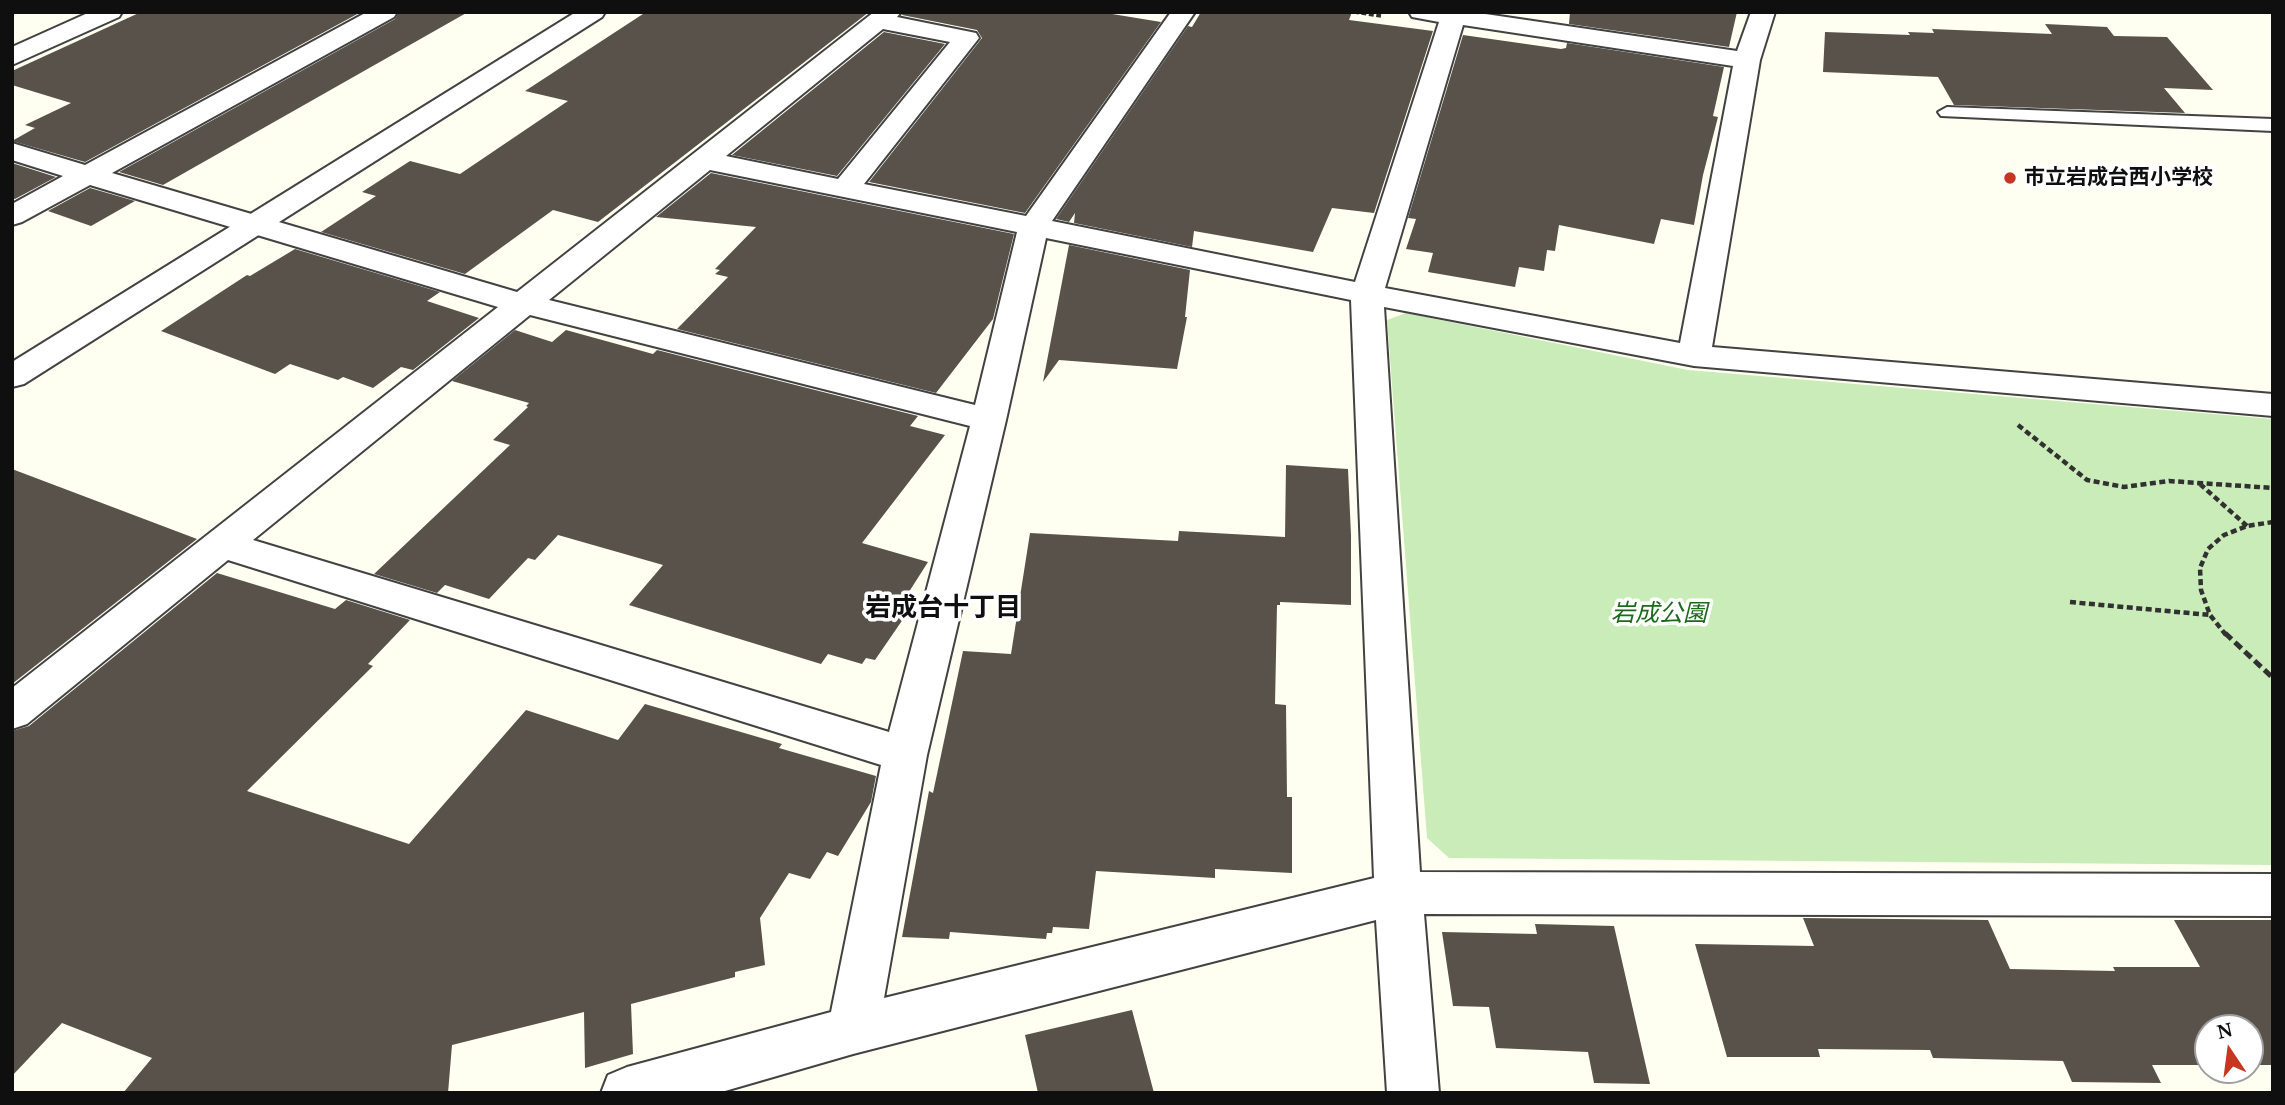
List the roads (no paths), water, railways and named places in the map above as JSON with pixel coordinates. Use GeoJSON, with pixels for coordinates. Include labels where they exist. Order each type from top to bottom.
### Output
{"type":"FeatureCollection","features":[{"type":"Feature","properties":{"kind":"street"},"geometry":{"type":"LineString","coordinates":[[12,57],[110,12]]}},
{"type":"Feature","properties":{"kind":"street"},"geometry":{"type":"LineString","coordinates":[[12,216],[385,12]]}},
{"type":"Feature","properties":{"kind":"street"},"geometry":{"type":"LineString","coordinates":[[12,377],[593,12]]}},
{"type":"Feature","properties":{"kind":"street"},"geometry":{"type":"LineString","coordinates":[[853,1030],[905,755],[989,420],[1032,227],[1183,12]]}},
{"type":"Feature","properties":{"kind":"street"},"geometry":{"type":"LineString","coordinates":[[1694,356],[1747,60],[1763,12]]}},
{"type":"Feature","properties":{"kind":"street"},"geometry":{"type":"LineString","coordinates":[[1413,1093],[1398,893],[1367,294],[1444,14],[1747,60]]}},
{"type":"Feature","properties":{"kind":"street"},"geometry":{"type":"LineString","coordinates":[[12,712],[883,16],[967,38],[845,189]]}},
{"type":"Feature","properties":{"kind":"street"},"geometry":{"type":"LineString","coordinates":[[12,151],[253,226],[524,304],[989,420]]}},
{"type":"Feature","properties":{"kind":"street"},"geometry":{"type":"LineString","coordinates":[[704,160],[1367,294],[1694,356],[2273,405]]}},
{"type":"Feature","properties":{"kind":"street"},"geometry":{"type":"LineString","coordinates":[[223,545],[905,755]]}},
{"type":"Feature","properties":{"kind":"street"},"geometry":{"type":"LineString","coordinates":[[627,1093],[853,1030],[1398,893],[2273,895]]}},
{"type":"Feature","properties":{"kind":"lane"},"geometry":{"type":"LineString","coordinates":[[1947,112],[2273,125]]}},
{"type":"Feature","properties":{"kind":"place","name":"市立岩成台西小学校"},"geometry":{"type":"Point","coordinates":[2010,178]}},
{"type":"Feature","properties":{"kind":"district","name":"岩成台十丁目"},"geometry":{"type":"Point","coordinates":[943,609]}},
{"type":"Feature","properties":{"kind":"park label","name":"岩成公園"},"geometry":{"type":"Point","coordinates":[1659,614]}}]}
